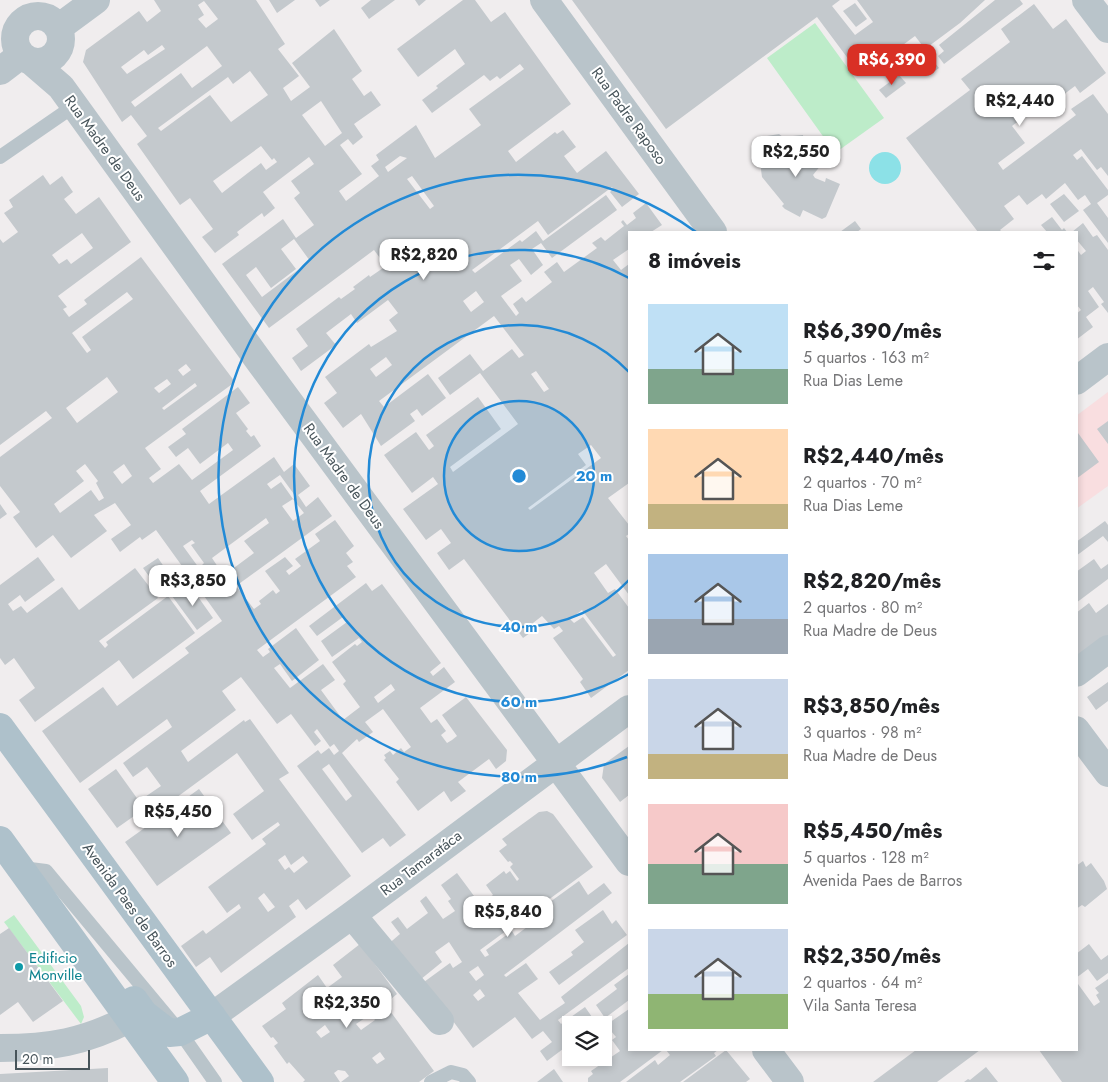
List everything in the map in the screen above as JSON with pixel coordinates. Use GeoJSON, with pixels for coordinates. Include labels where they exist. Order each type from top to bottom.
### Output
{"type":"FeatureCollection","features":[{"type":"Feature","properties":{"kind":"main road","name":"Avenida Paes de Barros"},"geometry":{"type":"LineString","coordinates":[[0,727],[260,1082]]}},
{"type":"Feature","properties":{"kind":"main road"},"geometry":{"type":"LineString","coordinates":[[0,840],[175,1082]]}},
{"type":"Feature","properties":{"kind":"main road"},"geometry":{"type":"LineString","coordinates":[[21,868],[54,889],[144,1014],[169,1033],[180,1032],[212,1016]]}},
{"type":"Feature","properties":{"kind":"street"},"geometry":{"type":"LineString","coordinates":[[36,19],[52,57],[46,61],[18,63],[15,37],[36,19],[96,0]]}},
{"type":"Feature","properties":{"kind":"street","name":"Rua Padre Raposo"},"geometry":{"type":"LineString","coordinates":[[544,0],[712,231]]}},
{"type":"Feature","properties":{"kind":"street"},"geometry":{"type":"LineString","coordinates":[[1086,0],[1108,29]]}},
{"type":"Feature","properties":{"kind":"street","name":"Rua Madre de Deus"},"geometry":{"type":"LineString","coordinates":[[36,19],[68,97],[628,861]]}},
{"type":"Feature","properties":{"kind":"street","name":"Rua Madre de Deus"},"geometry":{"type":"LineString","coordinates":[[18,63],[68,97]]}},
{"type":"Feature","properties":{"kind":"street"},"geometry":{"type":"LineString","coordinates":[[1078,380],[1108,357]]}},
{"type":"Feature","properties":{"kind":"street"},"geometry":{"type":"LineString","coordinates":[[1078,672],[1108,649]]}},
{"type":"Feature","properties":{"kind":"street","name":"Rua Tamaratáca"},"geometry":{"type":"LineString","coordinates":[[212,1016],[352,915],[628,710]]}},
{"type":"Feature","properties":{"kind":"street"},"geometry":{"type":"LineString","coordinates":[[1078,733],[1108,773]]}},
{"type":"Feature","properties":{"kind":"street"},"geometry":{"type":"LineString","coordinates":[[352,915],[440,1021]]}},
{"type":"Feature","properties":{"kind":"street"},"geometry":{"type":"LineString","coordinates":[[0,1048],[27,1048],[74,1042],[99,1034],[130,1019]]}},
{"type":"Feature","properties":{"kind":"street"},"geometry":{"type":"LineString","coordinates":[[767,1051],[790,1082]]}},
{"type":"Feature","properties":{"kind":"lane"},"geometry":{"type":"LineString","coordinates":[[0,157],[68,97]]}},
{"type":"Feature","properties":{"kind":"lane"},"geometry":{"type":"LineString","coordinates":[[180,1032],[215,1082]]}},
{"type":"Feature","properties":{"kind":"lane"},"geometry":{"type":"LineString","coordinates":[[431,1082],[451,1072],[463,1075],[469,1082]]}},
{"type":"Feature","properties":{"kind":"shaded area"},"geometry":{"type":"Polygon","coordinates":[[[1108,392],[1108,486],[1078,508],[1078,414],[1108,392]]]}},
{"type":"Feature","properties":{"kind":"green space"},"geometry":{"type":"Polygon","coordinates":[[[815,23],[884,118],[835,153],[767,58],[815,23]]]}},
{"type":"Feature","properties":{"kind":"green space"},"geometry":{"type":"Polygon","coordinates":[[[14,915],[81,1006],[84,1017],[81,1024],[4,922],[14,915]]]}},
{"type":"Feature","properties":{"kind":"water"},"geometry":{"type":"Polygon","coordinates":[[[885,152],[891,153],[896,157],[900,162],[900,174],[896,179],[891,183],[885,184],[879,183],[874,179],[870,174],[869,168],[870,162],[874,157],[879,153],[885,152]]]}},
{"type":"Feature","properties":{"kind":"building"},"geometry":{"type":"Polygon","coordinates":[[[154,0],[256,0],[285,44],[278,49],[299,76],[283,88],[291,101],[310,87],[292,63],[334,29],[362,71],[352,79],[364,96],[371,91],[381,105],[354,124],[363,137],[353,145],[348,139],[340,145],[362,174],[339,191],[346,201],[379,176],[371,166],[379,160],[376,155],[416,125],[435,158],[481,125],[469,109],[524,69],[520,64],[500,79],[497,76],[490,81],[484,75],[432,113],[422,100],[438,88],[436,86],[465,64],[455,49],[418,77],[397,49],[463,0],[475,0],[491,22],[505,12],[571,104],[508,151],[516,162],[555,132],[557,134],[563,130],[576,147],[564,156],[577,173],[606,151],[639,194],[622,207],[610,192],[613,189],[612,187],[548,235],[538,221],[472,270],[475,273],[520,240],[522,242],[536,231],[543,241],[606,195],[617,210],[552,258],[541,243],[532,249],[543,265],[531,275],[519,259],[510,265],[522,281],[501,296],[516,316],[519,313],[513,304],[522,297],[526,302],[552,282],[544,272],[557,262],[564,272],[597,248],[592,243],[601,237],[605,241],[624,226],[621,222],[623,220],[627,225],[636,218],[633,213],[646,203],[662,225],[653,231],[628,231],[628,250],[613,260],[621,270],[628,265],[628,484],[608,498],[628,524],[628,535],[626,536],[628,539],[628,594],[606,564],[594,573],[608,593],[615,589],[628,607],[628,671],[591,698],[580,682],[583,679],[553,638],[563,631],[559,626],[554,629],[542,616],[533,623],[537,628],[523,638],[464,559],[449,570],[437,553],[451,543],[441,529],[426,540],[403,509],[438,484],[433,477],[412,493],[384,455],[416,432],[429,450],[434,446],[426,435],[478,397],[501,429],[450,467],[453,472],[518,424],[480,373],[450,395],[438,378],[470,354],[483,371],[512,349],[519,358],[524,355],[494,316],[379,401],[384,407],[428,374],[446,398],[422,416],[417,409],[410,414],[415,421],[381,446],[361,414],[343,428],[324,403],[337,393],[325,377],[369,344],[371,347],[397,331],[389,320],[398,313],[388,300],[357,323],[351,314],[326,333],[336,345],[301,371],[292,358],[308,346],[296,329],[339,297],[341,299],[355,289],[353,287],[369,275],[370,277],[386,266],[374,250],[269,328],[222,264],[283,219],[296,238],[314,225],[294,198],[300,193],[291,181],[314,164],[309,157],[263,192],[275,208],[264,217],[262,213],[237,232],[239,235],[215,253],[202,237],[213,229],[190,198],[180,205],[137,144],[147,136],[131,115],[122,122],[83,62],[86,50],[139,11],[147,22],[161,11],[154,0]],[[204,1],[198,5],[204,15],[198,19],[206,28],[218,19],[204,1]],[[162,45],[148,55],[144,50],[121,67],[127,74],[165,49],[162,45]],[[207,46],[131,102],[135,107],[181,73],[192,88],[222,66],[207,46]],[[250,71],[233,84],[228,77],[158,128],[161,131],[210,95],[231,122],[268,95],[250,71]],[[321,101],[302,115],[325,146],[342,133],[321,101]],[[261,146],[213,181],[222,193],[261,163],[266,170],[277,162],[274,158],[272,160],[261,146]],[[400,156],[385,167],[388,172],[407,158],[400,156]],[[412,176],[407,179],[430,209],[434,206],[412,176]],[[294,239],[281,249],[296,269],[271,288],[256,267],[246,275],[262,297],[310,261],[294,239]],[[476,291],[463,301],[471,312],[484,302],[476,291]],[[386,357],[370,369],[376,377],[392,365],[386,357]],[[536,371],[531,374],[544,392],[549,389],[536,371]],[[591,445],[578,454],[586,465],[528,508],[530,510],[601,458],[591,445]],[[582,610],[570,619],[574,623],[583,617],[613,657],[616,655],[582,610]]]}},
{"type":"Feature","properties":{"kind":"building"},"geometry":{"type":"Polygon","coordinates":[[[269,0],[295,0],[277,13],[269,0]]]}},
{"type":"Feature","properties":{"kind":"building"},"geometry":{"type":"Polygon","coordinates":[[[315,0],[330,0],[320,7],[315,0]]]}},
{"type":"Feature","properties":{"kind":"building"},"geometry":{"type":"Polygon","coordinates":[[[371,0],[395,0],[369,19],[361,8],[371,0]]]}},
{"type":"Feature","properties":{"kind":"building"},"geometry":{"type":"Polygon","coordinates":[[[415,0],[426,0],[419,6],[415,0]]]}},
{"type":"Feature","properties":{"kind":"building"},"geometry":{"type":"Polygon","coordinates":[[[572,0],[840,0],[832,6],[855,35],[873,22],[857,0],[985,0],[960,23],[925,49],[915,36],[861,76],[817,17],[666,129],[572,0]]]}},
{"type":"Feature","properties":{"kind":"building"},"geometry":{"type":"Polygon","coordinates":[[[995,0],[1020,0],[1023,4],[944,64],[938,56],[944,51],[939,45],[995,0]]]}},
{"type":"Feature","properties":{"kind":"building"},"geometry":{"type":"Polygon","coordinates":[[[855,3],[867,19],[856,27],[843,11],[855,3]]]}},
{"type":"Feature","properties":{"kind":"building"},"geometry":{"type":"Polygon","coordinates":[[[1034,4],[1053,29],[1066,19],[1106,73],[1080,93],[1075,86],[1055,101],[1053,98],[1038,110],[1029,101],[1035,109],[1012,126],[1025,143],[998,163],[1003,170],[1076,115],[1071,109],[1093,94],[1108,114],[1108,176],[1101,167],[1097,170],[1081,149],[1073,155],[1077,160],[1082,156],[1108,190],[1108,195],[1097,203],[1108,218],[1108,243],[1083,210],[1091,204],[1085,195],[1078,200],[1065,183],[1046,199],[1042,194],[1027,205],[1019,195],[1004,206],[1014,219],[1001,231],[977,231],[906,138],[970,90],[961,79],[1010,42],[1001,29],[1034,4]]]}},
{"type":"Feature","properties":{"kind":"building"},"geometry":{"type":"Polygon","coordinates":[[[929,56],[939,68],[928,76],[919,63],[929,56]]]}},
{"type":"Feature","properties":{"kind":"building"},"geometry":{"type":"Polygon","coordinates":[[[899,75],[906,83],[886,98],[879,90],[899,75]]]}},
{"type":"Feature","properties":{"kind":"building"},"geometry":{"type":"Polygon","coordinates":[[[779,134],[783,137],[803,135],[804,148],[800,150],[801,160],[806,158],[808,161],[811,158],[817,159],[821,165],[813,175],[815,178],[825,182],[826,178],[840,184],[826,217],[822,219],[803,210],[800,217],[785,209],[782,206],[784,204],[762,177],[760,162],[767,162],[767,136],[779,134]]]}},
{"type":"Feature","properties":{"kind":"building"},"geometry":{"type":"Polygon","coordinates":[[[43,175],[50,185],[62,176],[73,192],[64,199],[76,214],[99,197],[131,242],[58,296],[67,307],[63,309],[69,317],[87,304],[84,300],[141,257],[235,382],[145,448],[161,469],[149,478],[153,483],[179,464],[192,480],[233,450],[228,443],[200,464],[188,448],[176,457],[168,447],[186,434],[182,429],[238,387],[250,403],[236,413],[248,429],[246,431],[251,437],[254,435],[261,446],[200,491],[209,504],[274,457],[284,472],[294,464],[310,486],[298,495],[306,507],[318,497],[332,516],[236,586],[254,609],[261,604],[259,601],[273,590],[276,594],[280,591],[265,571],[285,557],[293,566],[286,571],[289,575],[301,566],[295,559],[320,541],[315,534],[335,520],[354,546],[346,553],[353,562],[347,566],[356,577],[257,650],[263,657],[270,652],[268,649],[296,628],[319,660],[292,681],[280,664],[274,668],[290,688],[323,664],[335,680],[321,690],[343,720],[360,707],[343,684],[346,681],[332,662],[355,644],[357,646],[362,642],[359,638],[332,657],[321,641],[347,622],[343,617],[317,636],[309,626],[366,583],[372,591],[382,584],[441,663],[430,672],[433,676],[444,667],[455,682],[420,708],[431,723],[437,719],[446,731],[441,735],[447,743],[452,740],[457,736],[442,715],[466,697],[507,750],[506,761],[496,769],[489,759],[458,782],[466,791],[451,802],[444,791],[418,811],[396,782],[399,779],[384,760],[386,758],[384,755],[390,751],[393,755],[401,748],[404,752],[411,747],[383,709],[365,722],[373,732],[359,742],[357,739],[342,753],[406,835],[390,847],[383,838],[362,853],[297,766],[318,750],[321,754],[329,748],[334,755],[339,751],[334,744],[330,747],[317,729],[314,732],[321,741],[315,746],[291,714],[277,724],[241,677],[222,691],[236,710],[181,751],[188,762],[244,720],[245,722],[250,719],[289,773],[279,779],[351,876],[306,910],[298,899],[289,906],[296,917],[221,973],[210,957],[196,967],[181,946],[203,930],[206,934],[241,908],[239,904],[227,913],[208,887],[266,844],[262,839],[280,825],[278,822],[252,840],[233,814],[264,791],[237,753],[150,817],[144,809],[117,828],[88,789],[116,769],[139,801],[161,786],[147,767],[133,777],[123,763],[172,727],[167,719],[80,783],[42,731],[103,687],[117,706],[189,653],[185,648],[222,621],[199,589],[217,576],[219,579],[254,553],[244,541],[269,523],[266,518],[212,558],[218,567],[195,584],[156,530],[142,540],[140,537],[120,552],[111,539],[131,525],[115,503],[94,515],[107,531],[71,558],[53,535],[36,548],[13,517],[20,512],[0,486],[0,457],[52,418],[46,411],[0,445],[0,239],[3,243],[18,232],[4,213],[13,207],[9,200],[43,175]],[[82,233],[52,255],[59,264],[67,259],[71,264],[93,248],[82,233]],[[127,292],[72,333],[87,353],[91,350],[82,337],[133,299],[127,292]],[[186,364],[178,370],[183,376],[191,370],[186,364]],[[107,377],[66,408],[77,423],[118,392],[107,377]],[[167,379],[154,388],[159,393],[171,384],[167,379]],[[195,383],[162,408],[164,410],[197,386],[195,383]],[[85,464],[76,471],[84,481],[54,504],[60,513],[91,490],[99,501],[104,498],[96,483],[98,481],[85,464]],[[124,464],[113,472],[122,484],[132,476],[124,464]],[[280,475],[267,484],[271,489],[281,482],[293,499],[296,497],[280,475]],[[293,499],[282,506],[293,521],[304,513],[293,499]],[[192,540],[183,546],[199,568],[204,563],[191,545],[195,543],[192,540]],[[391,684],[374,697],[378,703],[395,690],[391,684]],[[329,764],[322,769],[346,801],[352,796],[329,764]],[[285,855],[278,860],[285,870],[289,867],[294,873],[308,862],[303,856],[291,865],[285,855]],[[264,893],[258,898],[268,912],[275,907],[264,893]]]}},
{"type":"Feature","properties":{"kind":"building"},"geometry":{"type":"Polygon","coordinates":[[[1064,194],[1079,211],[1064,222],[1050,204],[1064,194]]]}},
{"type":"Feature","properties":{"kind":"building"},"geometry":{"type":"Polygon","coordinates":[[[1052,217],[1062,230],[1064,228],[1066,231],[1046,231],[1041,225],[1052,217]]]}},
{"type":"Feature","properties":{"kind":"building"},"geometry":{"type":"Polygon","coordinates":[[[855,221],[861,229],[858,231],[841,231],[855,221]]]}},
{"type":"Feature","properties":{"kind":"building"},"geometry":{"type":"Polygon","coordinates":[[[1083,223],[1093,237],[1097,235],[1108,250],[1108,313],[1101,304],[1104,302],[1093,287],[1088,291],[1099,307],[1086,317],[1093,327],[1078,338],[1078,312],[1081,310],[1078,306],[1078,251],[1081,255],[1086,251],[1078,241],[1078,231],[1073,231],[1083,223]]]}},
{"type":"Feature","properties":{"kind":"building"},"geometry":{"type":"Polygon","coordinates":[[[1108,421],[1108,444],[1097,429],[1108,421]]]}},
{"type":"Feature","properties":{"kind":"building"},"geometry":{"type":"Polygon","coordinates":[[[1078,433],[1099,462],[1078,478],[1078,433]]]}},
{"type":"Feature","properties":{"kind":"building"},"geometry":{"type":"Polygon","coordinates":[[[0,504],[7,514],[0,519],[0,504]]]}},
{"type":"Feature","properties":{"kind":"building"},"geometry":{"type":"Polygon","coordinates":[[[1105,521],[1108,525],[1108,542],[1103,536],[1078,555],[1078,541],[1105,521]]]}},
{"type":"Feature","properties":{"kind":"building"},"geometry":{"type":"Polygon","coordinates":[[[38,557],[55,580],[25,602],[20,595],[8,604],[13,611],[21,606],[27,613],[62,587],[79,610],[135,568],[158,598],[99,641],[105,648],[108,645],[106,642],[168,596],[195,633],[133,679],[119,660],[35,722],[19,700],[35,688],[14,658],[5,665],[0,658],[0,585],[38,557]]]}},
{"type":"Feature","properties":{"kind":"building"},"geometry":{"type":"Polygon","coordinates":[[[158,558],[173,580],[159,590],[143,568],[158,558]]]}},
{"type":"Feature","properties":{"kind":"building"},"geometry":{"type":"Polygon","coordinates":[[[1094,559],[1101,569],[1108,564],[1108,579],[1078,602],[1078,571],[1094,559]]]}},
{"type":"Feature","properties":{"kind":"building"},"geometry":{"type":"Polygon","coordinates":[[[189,584],[213,618],[197,630],[172,596],[189,584]]]}},
{"type":"Feature","properties":{"kind":"building"},"geometry":{"type":"Polygon","coordinates":[[[1089,603],[1096,613],[1108,604],[1108,646],[1078,668],[1078,611],[1089,603]]]}},
{"type":"Feature","properties":{"kind":"building"},"geometry":{"type":"Polygon","coordinates":[[[1108,682],[1108,701],[1096,710],[1087,697],[1108,682]]]}},
{"type":"Feature","properties":{"kind":"building"},"geometry":{"type":"Polygon","coordinates":[[[628,747],[628,796],[620,802],[602,778],[604,764],[628,747]]]}},
{"type":"Feature","properties":{"kind":"building"},"geometry":{"type":"Polygon","coordinates":[[[199,789],[231,833],[157,886],[125,842],[199,789]]]}},
{"type":"Feature","properties":{"kind":"building"},"geometry":{"type":"Polygon","coordinates":[[[547,811],[553,814],[593,867],[480,950],[485,957],[489,955],[486,950],[512,931],[515,936],[547,912],[543,907],[579,881],[588,895],[604,883],[612,893],[504,975],[506,977],[526,963],[538,979],[518,993],[540,1020],[565,1003],[561,997],[628,944],[628,969],[558,1020],[562,1023],[562,1050],[547,1061],[540,1051],[552,1042],[543,1031],[532,1039],[515,1017],[473,1048],[424,982],[450,963],[453,968],[462,962],[449,942],[435,952],[442,962],[415,984],[386,946],[400,934],[391,922],[398,917],[407,929],[428,913],[420,901],[426,896],[443,919],[455,911],[448,901],[451,899],[441,885],[457,873],[480,904],[493,895],[486,885],[504,871],[506,874],[510,871],[517,881],[519,879],[510,867],[513,864],[510,861],[508,862],[499,851],[507,845],[502,839],[539,812],[547,811]],[[531,900],[513,913],[516,917],[532,902],[531,900]],[[478,966],[469,972],[476,981],[484,975],[478,966]],[[480,989],[473,995],[478,1001],[485,996],[480,989]]]}},
{"type":"Feature","properties":{"kind":"building"},"geometry":{"type":"Polygon","coordinates":[[[1083,861],[1086,867],[1091,863],[1104,881],[1107,889],[1085,907],[1082,905],[1078,908],[1078,865],[1083,861]]]}},
{"type":"Feature","properties":{"kind":"building"},"geometry":{"type":"Polygon","coordinates":[[[603,910],[612,924],[616,920],[627,935],[559,985],[549,972],[573,955],[571,952],[584,942],[575,930],[603,910]]]}},
{"type":"Feature","properties":{"kind":"building","name":"Edificio Monville"},"geometry":{"type":"Polygon","coordinates":[[[9,928],[63,1001],[33,1022],[18,1002],[0,1015],[0,934],[9,928]]]}},
{"type":"Feature","properties":{"kind":"building"},"geometry":{"type":"Polygon","coordinates":[[[360,944],[397,994],[391,999],[385,990],[368,1003],[374,1011],[385,1004],[434,1071],[419,1082],[341,1082],[349,1076],[345,1071],[338,1070],[334,1073],[340,1082],[303,1082],[305,1080],[289,1062],[287,1064],[274,1046],[278,1043],[273,1037],[271,1038],[262,1026],[286,1009],[282,1003],[318,975],[327,988],[342,977],[333,965],[360,944]],[[363,1005],[356,1010],[360,1015],[367,1011],[363,1005]],[[371,1014],[356,1024],[361,1030],[375,1020],[371,1014]],[[325,1025],[316,1032],[321,1038],[330,1032],[325,1025]],[[380,1052],[372,1058],[377,1064],[385,1059],[380,1052]]]}},
{"type":"Feature","properties":{"kind":"building"},"geometry":{"type":"Polygon","coordinates":[[[1089,944],[1101,960],[1108,955],[1108,973],[1097,981],[1088,969],[1078,976],[1078,952],[1089,944]]]}},
{"type":"Feature","properties":{"kind":"building"},"geometry":{"type":"Polygon","coordinates":[[[628,975],[628,1001],[608,1016],[604,1016],[596,1005],[617,989],[614,985],[628,975]]]}},
{"type":"Feature","properties":{"kind":"building"},"geometry":{"type":"Polygon","coordinates":[[[1108,979],[1108,1082],[1062,1082],[1040,1051],[1078,1051],[1078,984],[1094,1006],[1100,1002],[1096,995],[1099,993],[1095,988],[1108,979]]]}},
{"type":"Feature","properties":{"kind":"building"},"geometry":{"type":"Polygon","coordinates":[[[585,1007],[591,1016],[572,1016],[585,1007]]]}},
{"type":"Feature","properties":{"kind":"building"},"geometry":{"type":"Polygon","coordinates":[[[628,1010],[628,1051],[662,1051],[620,1082],[588,1082],[588,1078],[593,1074],[591,1071],[598,1066],[612,1066],[612,1057],[620,1051],[612,1040],[616,1037],[612,1032],[612,1021],[628,1010]]]}},
{"type":"Feature","properties":{"kind":"building"},"geometry":{"type":"Polygon","coordinates":[[[667,1051],[717,1051],[714,1053],[716,1056],[680,1082],[626,1082],[655,1060],[658,1065],[670,1055],[667,1051]]]}},
{"type":"Feature","properties":{"kind":"building"},"geometry":{"type":"Polygon","coordinates":[[[725,1051],[727,1051],[750,1079],[746,1082],[683,1082],[725,1051]]]}},
{"type":"Feature","properties":{"kind":"building"},"geometry":{"type":"Polygon","coordinates":[[[915,1051],[979,1051],[937,1082],[873,1082],[915,1051]]]}},
{"type":"Feature","properties":{"kind":"building"},"geometry":{"type":"Polygon","coordinates":[[[986,1067],[998,1082],[964,1082],[968,1079],[970,1080],[986,1067]]]}},
{"type":"Feature","properties":{"kind":"building"},"geometry":{"type":"Polygon","coordinates":[[[108,1068],[108,1082],[0,1082],[0,1074],[108,1068]]]}},
{"type":"Feature","properties":{"kind":"building"},"geometry":{"type":"Polygon","coordinates":[[[554,1069],[563,1082],[537,1082],[554,1069]]]}},
{"type":"Feature","properties":{"kind":"place","name":"Edificio Monville"},"geometry":{"type":"Point","coordinates":[19,967]}}]}
